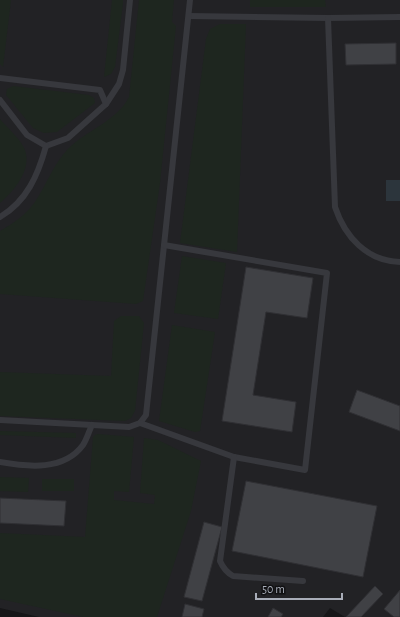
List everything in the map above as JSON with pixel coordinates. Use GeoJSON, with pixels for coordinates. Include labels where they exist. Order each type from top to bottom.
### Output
{"type":"FeatureCollection","features":[{"type":"Feature","properties":{"kind":"lane"},"geometry":{"type":"LineString","coordinates":[[46,146],[68,138],[106,104],[119,84],[123,70],[130,0]]}},
{"type":"Feature","properties":{"kind":"lane"},"geometry":{"type":"LineString","coordinates":[[0,420],[129,427],[140,423],[144,418],[147,411],[190,0]]}},
{"type":"Feature","properties":{"kind":"lane"},"geometry":{"type":"LineString","coordinates":[[189,16],[328,18],[400,17]]}},
{"type":"Feature","properties":{"kind":"lane"},"geometry":{"type":"LineString","coordinates":[[328,18],[335,206],[344,228],[360,247],[383,260],[400,262]]}},
{"type":"Feature","properties":{"kind":"lane"},"geometry":{"type":"LineString","coordinates":[[0,78],[100,90],[106,104]]}},
{"type":"Feature","properties":{"kind":"lane"},"geometry":{"type":"LineString","coordinates":[[0,100],[27,135],[46,146]]}},
{"type":"Feature","properties":{"kind":"lane"},"geometry":{"type":"LineString","coordinates":[[0,217],[9,212],[34,182],[46,146]]}},
{"type":"Feature","properties":{"kind":"lane"},"geometry":{"type":"LineString","coordinates":[[140,423],[234,457],[305,470],[327,273],[164,245]]}},
{"type":"Feature","properties":{"kind":"lane"},"geometry":{"type":"LineString","coordinates":[[0,462],[54,465],[71,457],[83,444],[92,425]]}},
{"type":"Feature","properties":{"kind":"lane"},"geometry":{"type":"LineString","coordinates":[[234,457],[220,561],[222,567],[226,572],[234,576],[303,581]]}},
{"type":"Feature","properties":{"kind":"shaded area"},"geometry":{"type":"Polygon","coordinates":[[[0,0],[400,0],[400,617],[345,617],[330,608],[323,617],[39,617],[0,608],[0,0]]]}},
{"type":"Feature","properties":{"kind":"shaded area"},"geometry":{"type":"Polygon","coordinates":[[[0,0],[11,0],[3,67],[0,64],[0,0]]]}},
{"type":"Feature","properties":{"kind":"shaded area"},"geometry":{"type":"Polygon","coordinates":[[[112,0],[123,0],[123,3],[115,67],[111,74],[104,77],[112,0]]]}},
{"type":"Feature","properties":{"kind":"shaded area"},"geometry":{"type":"Polygon","coordinates":[[[139,0],[174,0],[172,22],[176,26],[160,183],[143,301],[136,304],[0,294],[0,231],[16,221],[31,208],[58,161],[67,150],[74,143],[117,113],[129,97],[139,0]]]}},
{"type":"Feature","properties":{"kind":"shaded area"},"geometry":{"type":"Polygon","coordinates":[[[250,0],[325,0],[326,7],[250,7],[250,0]]]}},
{"type":"Feature","properties":{"kind":"shaded area"},"geometry":{"type":"Polygon","coordinates":[[[220,24],[246,24],[237,252],[180,243],[206,39],[210,29],[220,24]]]}},
{"type":"Feature","properties":{"kind":"shaded area"},"geometry":{"type":"Polygon","coordinates":[[[13,86],[89,95],[94,98],[95,103],[57,132],[44,133],[33,128],[6,95],[7,89],[13,86]]]}},
{"type":"Feature","properties":{"kind":"shaded area"},"geometry":{"type":"Polygon","coordinates":[[[0,119],[23,146],[27,158],[24,172],[20,180],[0,203],[0,119]]]}},
{"type":"Feature","properties":{"kind":"shaded area"},"geometry":{"type":"Polygon","coordinates":[[[386,180],[400,180],[400,201],[386,201],[386,180]]]}},
{"type":"Feature","properties":{"kind":"shaded area"},"geometry":{"type":"Polygon","coordinates":[[[182,256],[226,263],[218,319],[174,313],[182,256]]]}},
{"type":"Feature","properties":{"kind":"shaded area"},"geometry":{"type":"Polygon","coordinates":[[[121,316],[139,316],[144,323],[135,411],[131,418],[125,421],[0,416],[0,372],[111,376],[114,321],[121,316]]]}},
{"type":"Feature","properties":{"kind":"shaded area"},"geometry":{"type":"Polygon","coordinates":[[[172,325],[215,332],[200,431],[195,432],[159,421],[172,325]]]}},
{"type":"Feature","properties":{"kind":"shaded area"},"geometry":{"type":"Polygon","coordinates":[[[0,431],[76,433],[76,438],[0,435],[0,431]]]}},
{"type":"Feature","properties":{"kind":"shaded area"},"geometry":{"type":"Polygon","coordinates":[[[98,434],[134,437],[129,492],[114,491],[114,500],[154,504],[155,495],[140,493],[144,438],[158,440],[201,461],[191,511],[157,617],[83,617],[0,599],[0,533],[85,537],[93,437],[98,434]]]}},
{"type":"Feature","properties":{"kind":"shaded area"},"geometry":{"type":"Polygon","coordinates":[[[0,477],[29,478],[28,492],[0,491],[0,477]]]}},
{"type":"Feature","properties":{"kind":"shaded area"},"geometry":{"type":"Polygon","coordinates":[[[42,479],[74,479],[74,491],[42,491],[42,479]]]}},
{"type":"Feature","properties":{"kind":"building"},"geometry":{"type":"Polygon","coordinates":[[[396,43],[396,64],[346,65],[345,44],[396,43]]]}},
{"type":"Feature","properties":{"kind":"building"},"geometry":{"type":"Polygon","coordinates":[[[246,267],[313,278],[307,318],[266,312],[253,395],[296,402],[292,432],[222,421],[246,267]]]}},
{"type":"Feature","properties":{"kind":"building"},"geometry":{"type":"Polygon","coordinates":[[[357,390],[400,406],[400,431],[349,412],[357,390]]]}},
{"type":"Feature","properties":{"kind":"building"},"geometry":{"type":"Polygon","coordinates":[[[246,481],[377,506],[363,577],[232,551],[246,481]]]}},
{"type":"Feature","properties":{"kind":"building"},"geometry":{"type":"Polygon","coordinates":[[[0,498],[66,501],[64,526],[0,523],[0,498]]]}},
{"type":"Feature","properties":{"kind":"building"},"geometry":{"type":"Polygon","coordinates":[[[204,522],[222,527],[202,601],[184,597],[204,522]]]}},
{"type":"Feature","properties":{"kind":"building"},"geometry":{"type":"Polygon","coordinates":[[[375,586],[383,594],[361,617],[346,617],[375,586]]]}},
{"type":"Feature","properties":{"kind":"building"},"geometry":{"type":"Polygon","coordinates":[[[400,590],[400,617],[394,617],[384,609],[400,590]]]}},
{"type":"Feature","properties":{"kind":"building"},"geometry":{"type":"Polygon","coordinates":[[[185,604],[204,609],[202,617],[182,617],[185,604]]]}},
{"type":"Feature","properties":{"kind":"building"},"geometry":{"type":"Polygon","coordinates":[[[273,608],[283,614],[281,617],[268,617],[273,608]]]}}]}
